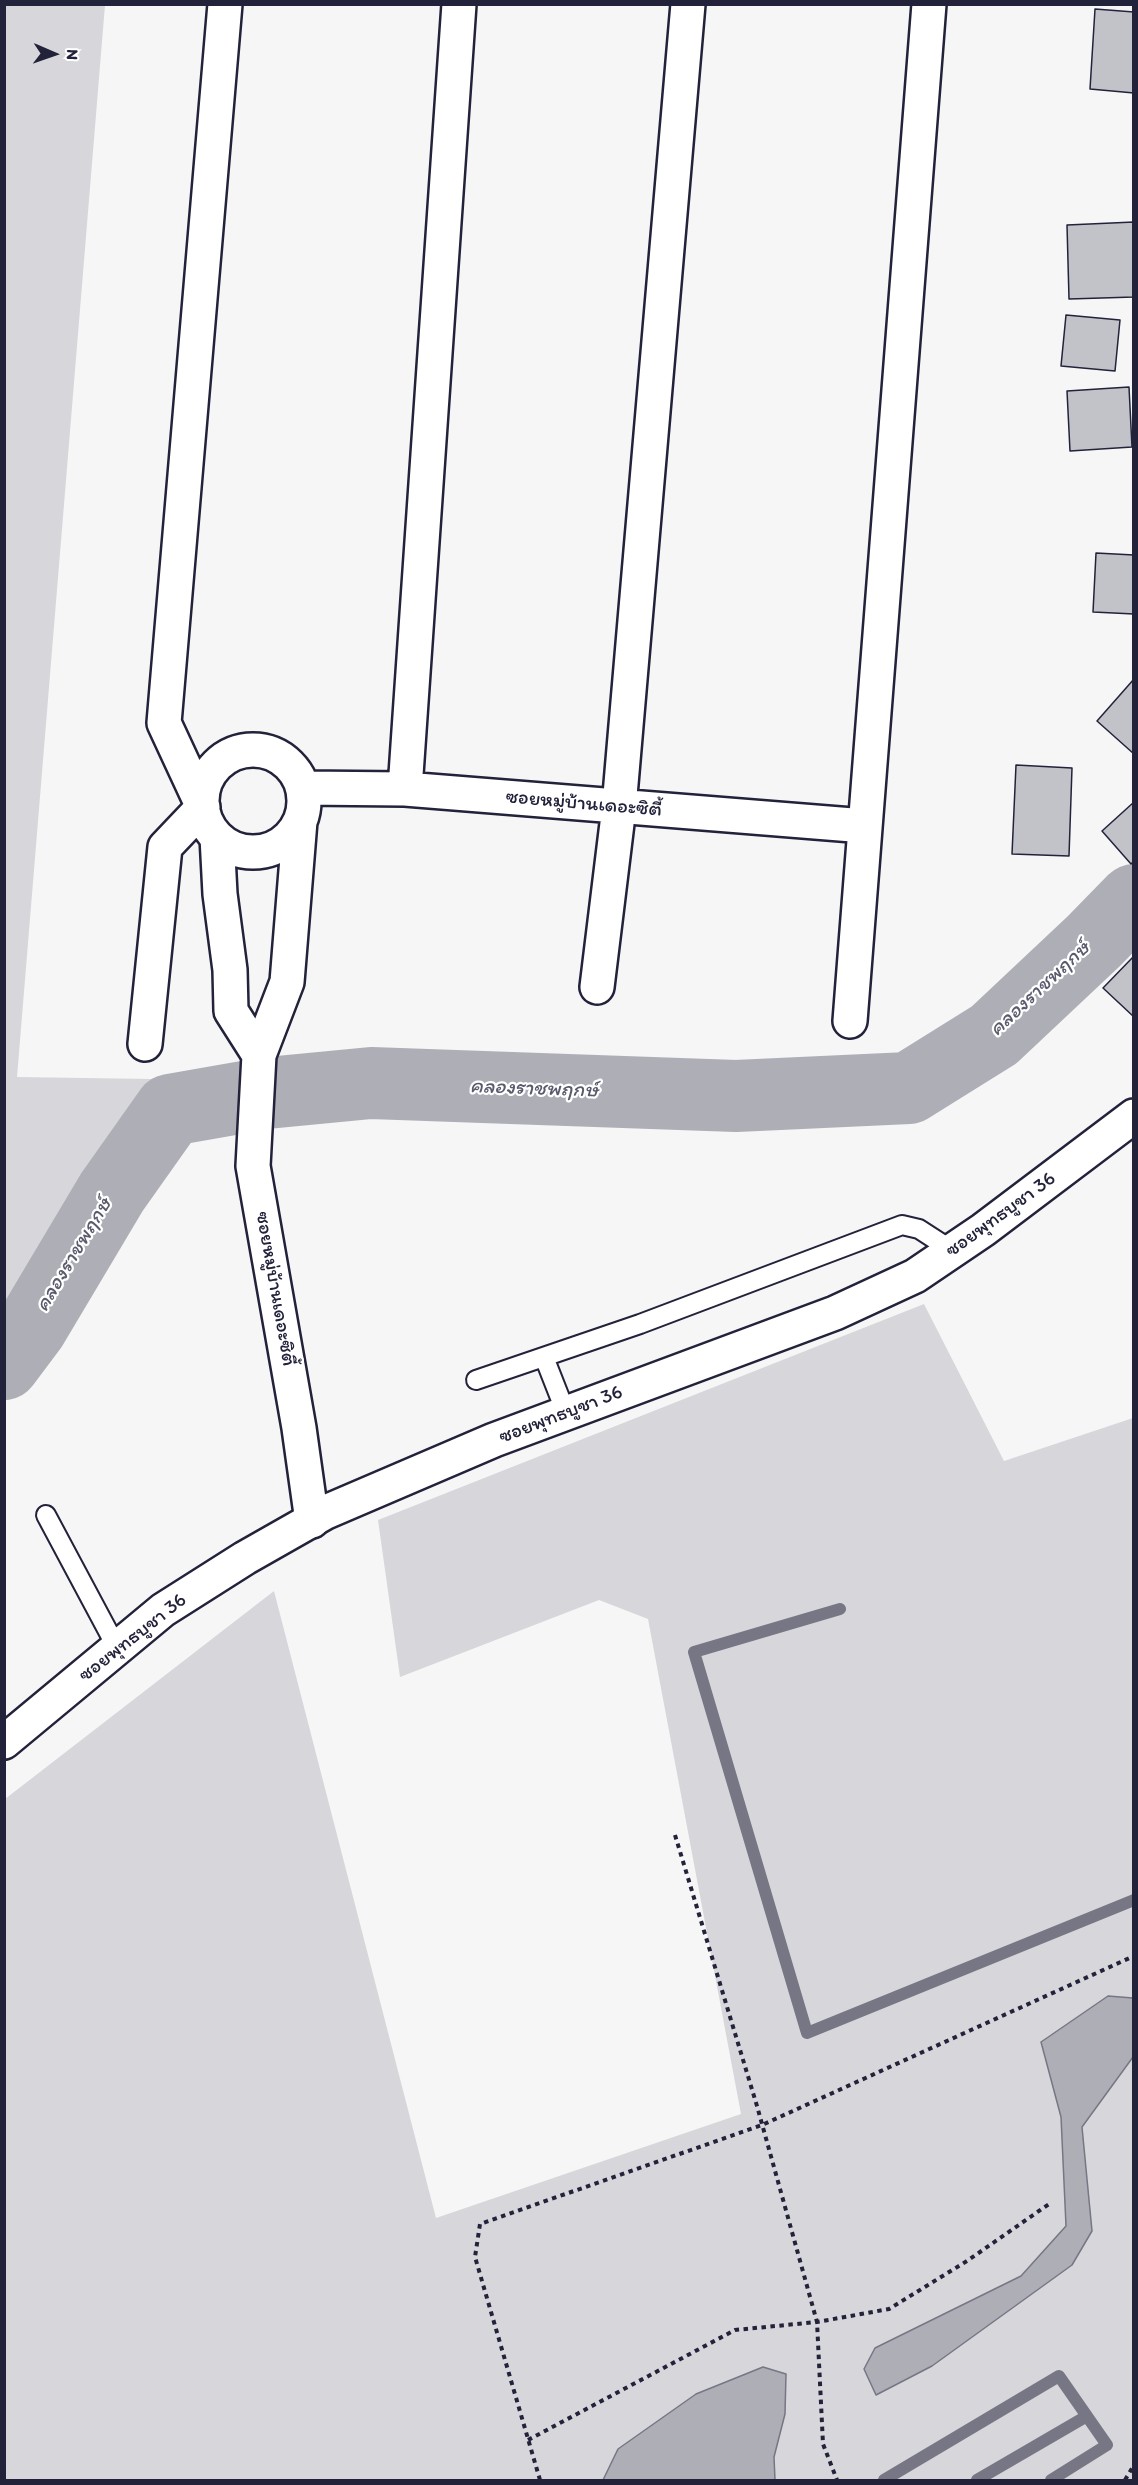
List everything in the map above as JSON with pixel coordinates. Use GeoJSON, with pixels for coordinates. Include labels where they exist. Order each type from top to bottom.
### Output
{"type":"FeatureCollection","features":[{"type":"Feature","properties":{"kind":"street"},"geometry":{"type":"LineString","coordinates":[[225,4],[164,723],[203,807],[207,823],[217,837],[230,847],[246,852],[263,851],[279,845],[292,835],[300,821]]}},
{"type":"Feature","properties":{"kind":"street"},"geometry":{"type":"LineString","coordinates":[[405,789],[459,4]]}},
{"type":"Feature","properties":{"kind":"street"},"geometry":{"type":"LineString","coordinates":[[597,987],[619,807],[688,4]]}},
{"type":"Feature","properties":{"kind":"street"},"geometry":{"type":"LineString","coordinates":[[849,1021],[929,4]]}},
{"type":"Feature","properties":{"kind":"street"},"geometry":{"type":"LineString","coordinates":[[145,1044],[165,847],[203,807],[203,790],[210,774],[222,761],[236,753],[261,751],[284,760],[295,773],[303,788]]}},
{"type":"Feature","properties":{"kind":"street","name":"ซอยหมู่บ้านเดอะซิตี้"},"geometry":{"type":"LineString","coordinates":[[312,1521],[299,1428],[253,1166],[259,1066],[287,982],[300,821],[304,804],[303,788],[405,789],[865,826]]}},
{"type":"Feature","properties":{"kind":"street"},"geometry":{"type":"LineString","coordinates":[[217,837],[220,894],[230,970],[231,1011],[259,1066]]}},
{"type":"Feature","properties":{"kind":"street","name":"ซอยพุทธบูชา 36"},"geometry":{"type":"LineString","coordinates":[[4,1742],[163,1610],[245,1558],[326,1512],[484,1444],[835,1313],[915,1276],[953,1251],[1134,1116]]}},
{"type":"Feature","properties":{"kind":"lane"},"geometry":{"type":"LineString","coordinates":[[476,1380],[640,1324],[902,1225],[919,1229],[953,1251]]}},
{"type":"Feature","properties":{"kind":"lane"},"geometry":{"type":"LineString","coordinates":[[544,1357],[566,1413]]}},
{"type":"Feature","properties":{"kind":"lane"},"geometry":{"type":"LineString","coordinates":[[46,1515],[117,1648]]}},
{"type":"Feature","properties":{"kind":"path"},"geometry":{"type":"LineString","coordinates":[[675,1835],[762,2125],[817,2322],[823,2444],[837,2481]]}},
{"type":"Feature","properties":{"kind":"path"},"geometry":{"type":"LineString","coordinates":[[540,2481],[475,2257],[480,2224],[762,2125],[1134,1956]]}},
{"type":"Feature","properties":{"kind":"path"},"geometry":{"type":"LineString","coordinates":[[528,2440],[735,2330],[817,2322],[889,2308],[967,2261],[1049,2204]]}},
{"type":"Feature","properties":{"kind":"path"},"geometry":{"type":"LineString","coordinates":[[1125,2481],[1134,2465]]}},
{"type":"Feature","properties":{"kind":"shaded area"},"geometry":{"type":"Polygon","coordinates":[[[5,4],[105,5],[17,1077],[219,1080],[188,1136],[31,1295],[5,1328],[5,4]]]}},
{"type":"Feature","properties":{"kind":"shaded area"},"geometry":{"type":"Polygon","coordinates":[[[924,1304],[1004,1461],[1133,1418],[1133,2480],[5,2480],[5,1799],[274,1591],[436,2218],[741,2114],[648,1619],[599,1600],[400,1677],[378,1520],[924,1304]]]}},
{"type":"Feature","properties":{"kind":"shaded area"},"geometry":{"type":"Polygon","coordinates":[[[1108,1996],[1133,1998],[1133,2057],[1082,2127],[1092,2231],[1072,2265],[932,2366],[876,2395],[864,2369],[875,2348],[1021,2276],[1066,2226],[1061,2117],[1041,2042],[1108,1996]]]}},
{"type":"Feature","properties":{"kind":"shaded area"},"geometry":{"type":"Polygon","coordinates":[[[763,2367],[786,2374],[785,2414],[774,2457],[775,2480],[603,2480],[618,2449],[696,2394],[763,2367]]]}},
{"type":"Feature","properties":{"kind":"building"},"geometry":{"type":"Polygon","coordinates":[[[1095,9],[1134,12],[1134,93],[1090,89],[1095,9]]]}},
{"type":"Feature","properties":{"kind":"building"},"geometry":{"type":"Polygon","coordinates":[[[1134,222],[1134,297],[1069,299],[1067,225],[1134,222]]]}},
{"type":"Feature","properties":{"kind":"building"},"geometry":{"type":"Polygon","coordinates":[[[1066,315],[1120,320],[1115,371],[1061,366],[1066,315]]]}},
{"type":"Feature","properties":{"kind":"building"},"geometry":{"type":"Polygon","coordinates":[[[1129,387],[1132,447],[1070,451],[1067,391],[1129,387]]]}},
{"type":"Feature","properties":{"kind":"building"},"geometry":{"type":"Polygon","coordinates":[[[1096,553],[1134,555],[1134,614],[1093,612],[1096,553]]]}},
{"type":"Feature","properties":{"kind":"building"},"geometry":{"type":"Polygon","coordinates":[[[1134,679],[1134,754],[1097,721],[1134,679]]]}},
{"type":"Feature","properties":{"kind":"building"},"geometry":{"type":"Polygon","coordinates":[[[1016,765],[1072,768],[1069,856],[1012,854],[1016,765]]]}},
{"type":"Feature","properties":{"kind":"building"},"geometry":{"type":"Polygon","coordinates":[[[1134,802],[1134,861],[1131,864],[1102,831],[1134,802]]]}},
{"type":"Feature","properties":{"kind":"building"},"geometry":{"type":"Polygon","coordinates":[[[1134,956],[1134,1017],[1103,988],[1134,956]]]}},
{"type":"Feature","properties":{"kind":"waterway","name":"คลองราชพฤกษ์"},"geometry":{"type":"LineString","coordinates":[[4,1364],[31,1328],[112,1192],[170,1110],[267,1093],[371,1083],[736,1096],[909,1088],[994,1035],[1134,900]]}},
{"type":"Feature","properties":{"kind":"waterway"},"geometry":{"type":"LineString","coordinates":[[840,1609],[694,1652],[807,2033],[1134,1900]]}},
{"type":"Feature","properties":{"kind":"waterway"},"geometry":{"type":"LineString","coordinates":[[884,2480],[1059,2376],[1107,2445],[1051,2480]]}},
{"type":"Feature","properties":{"kind":"waterway"},"geometry":{"type":"LineString","coordinates":[[977,2480],[1087,2416]]}}]}
